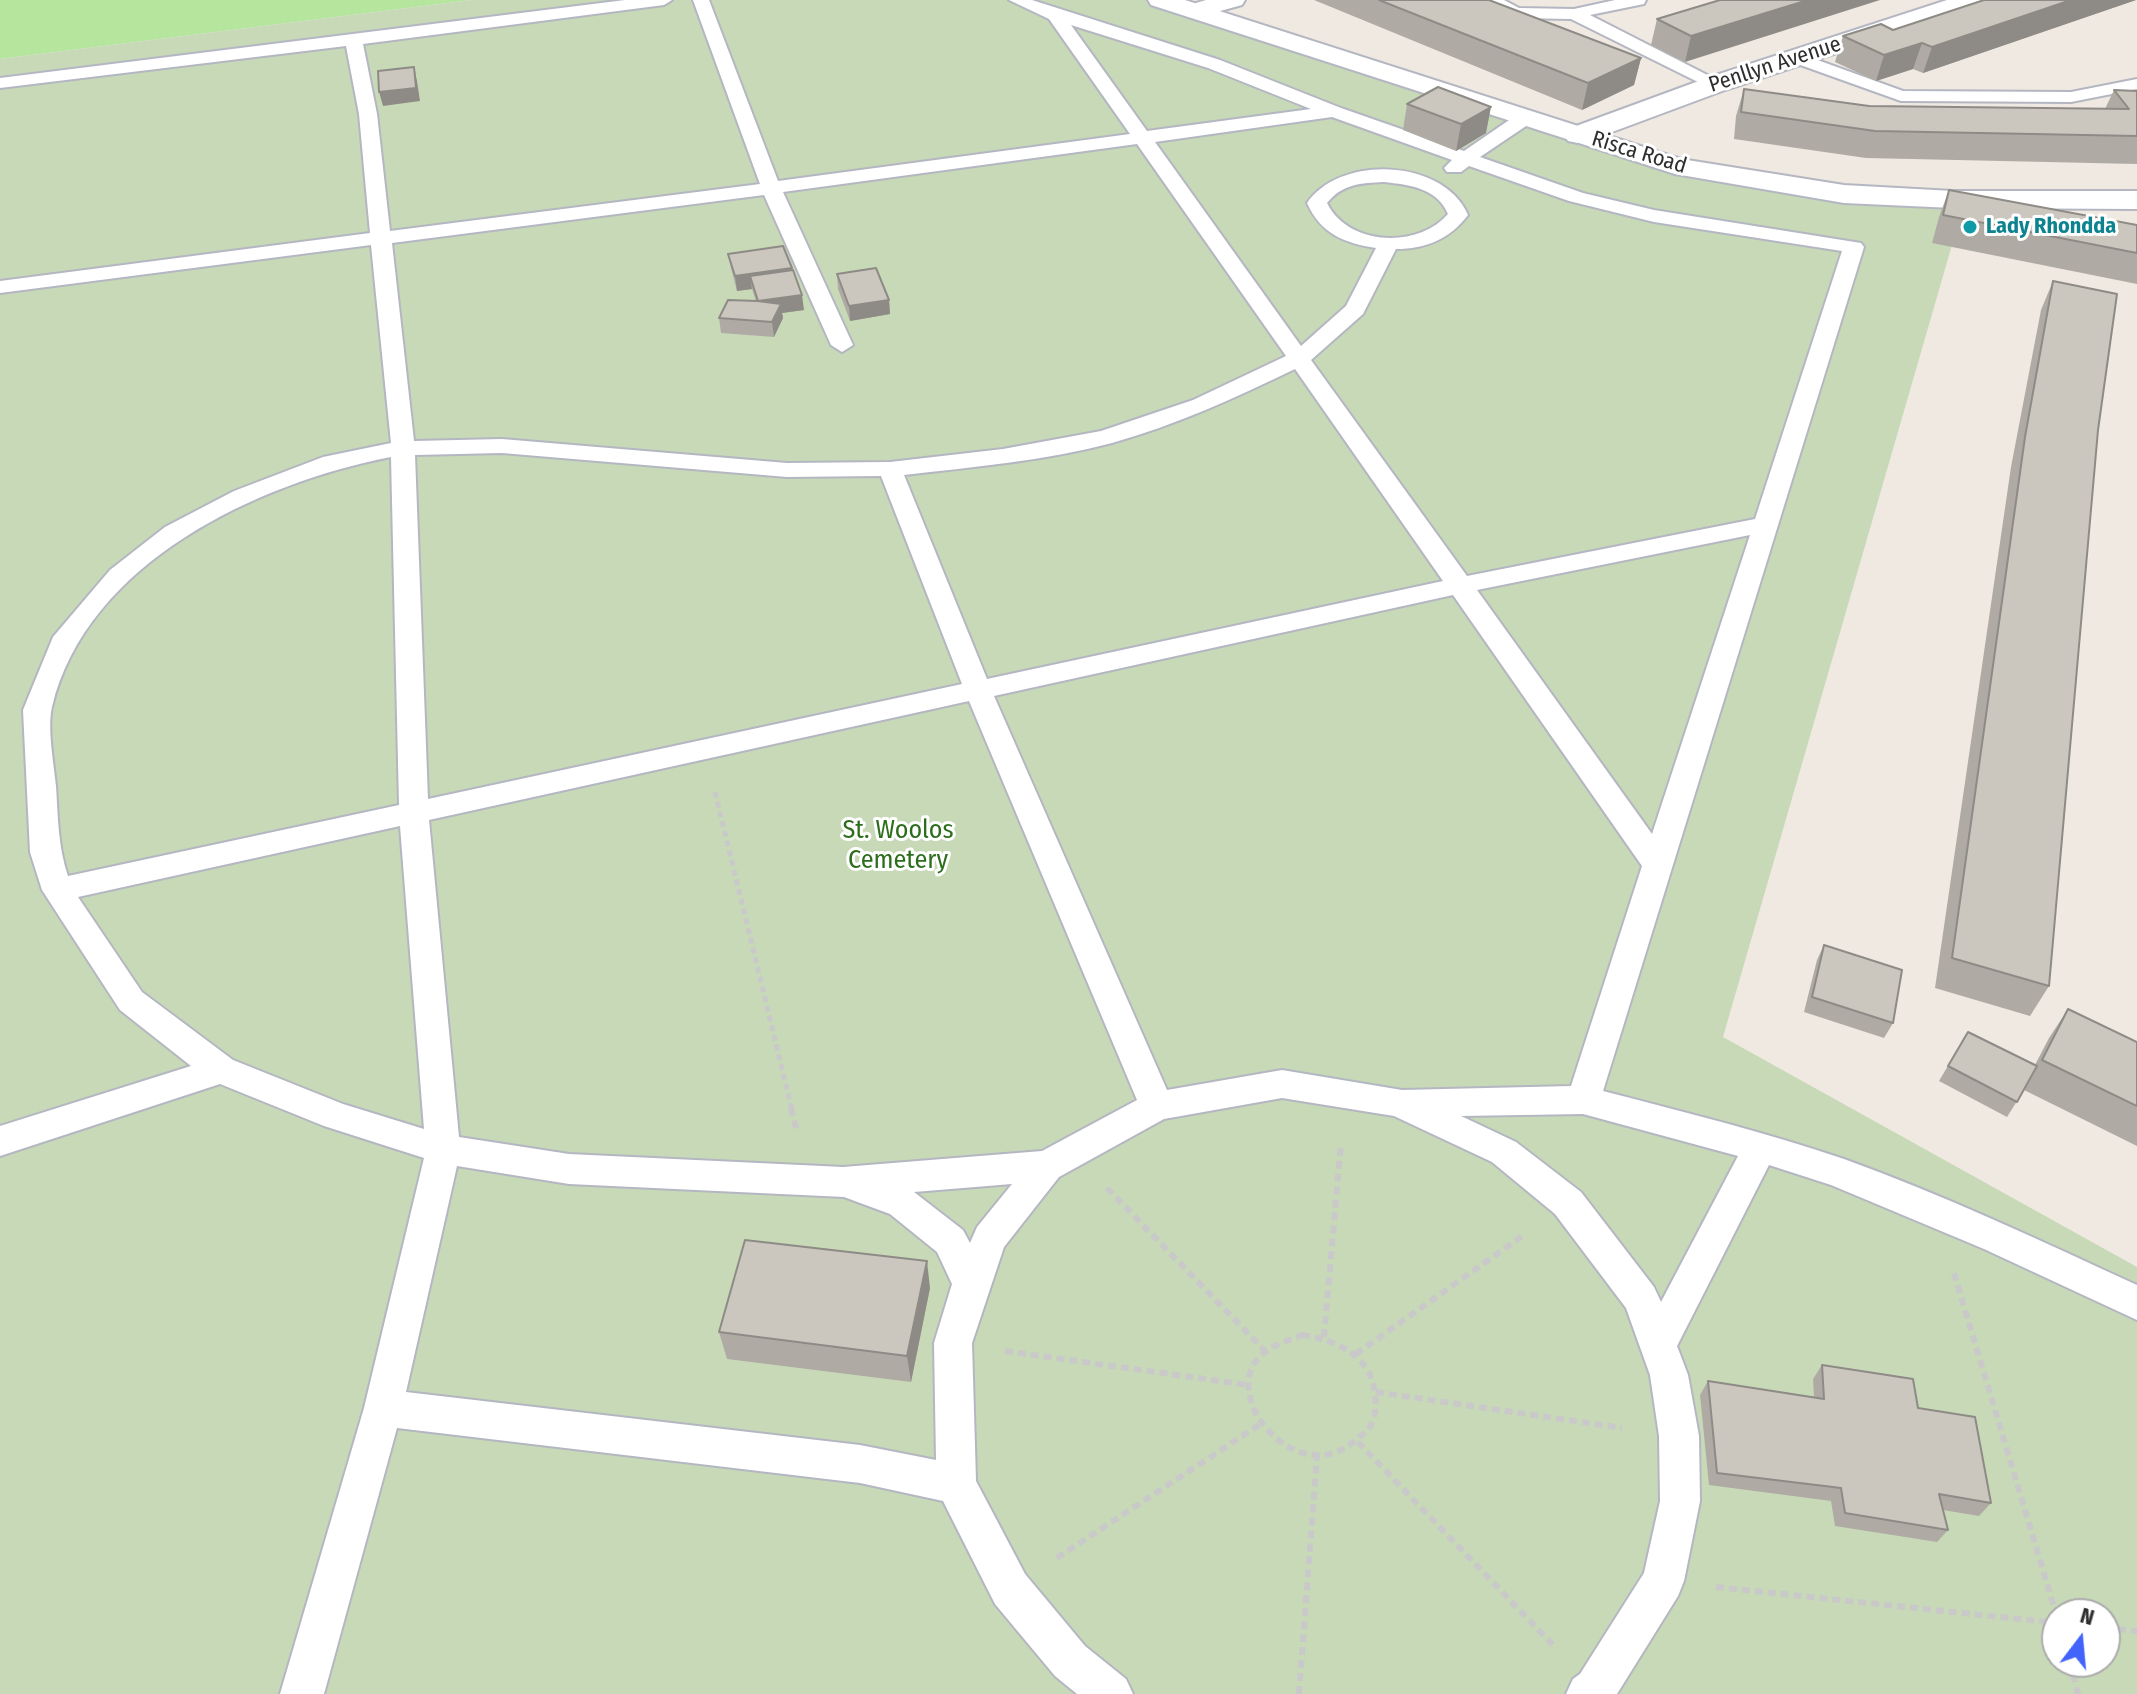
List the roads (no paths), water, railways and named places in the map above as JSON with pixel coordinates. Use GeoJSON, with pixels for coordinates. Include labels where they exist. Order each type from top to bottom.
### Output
{"type":"FeatureCollection","features":[{"type":"Feature","properties":{"kind":"main road","name":"Risca Road"},"geometry":{"type":"LineString","coordinates":[[1160,0],[1414,79],[1675,166],[1762,183],[1843,193],[1965,200],[2137,200]]}},
{"type":"Feature","properties":{"kind":"main road"},"geometry":{"type":"LineString","coordinates":[[1195,11],[1233,0]]}},
{"type":"Feature","properties":{"kind":"main road","name":"Penllyn Avenue"},"geometry":{"type":"LineString","coordinates":[[1578,135],[1716,84],[1972,0]]}},
{"type":"Feature","properties":{"kind":"lane"},"geometry":{"type":"LineString","coordinates":[[0,83],[664,0]]}},
{"type":"Feature","properties":{"kind":"lane"},"geometry":{"type":"LineString","coordinates":[[701,0],[771,188],[842,345]]}},
{"type":"Feature","properties":{"kind":"lane"},"geometry":{"type":"LineString","coordinates":[[1017,0],[1055,15],[1214,64],[1334,112],[1576,197],[1654,216],[1854,247],[1583,1100]]}},
{"type":"Feature","properties":{"kind":"lane"},"geometry":{"type":"LineString","coordinates":[[1491,0],[1516,13],[1574,14],[1638,0]]}},
{"type":"Feature","properties":{"kind":"lane"},"geometry":{"type":"LineString","coordinates":[[1574,14],[1716,84]]}},
{"type":"Feature","properties":{"kind":"lane"},"geometry":{"type":"LineString","coordinates":[[1055,15],[1298,359],[1463,585],[1658,865]]}},
{"type":"Feature","properties":{"kind":"lane"},"geometry":{"type":"LineString","coordinates":[[302,1694],[383,1408],[443,1149],[414,813],[403,448],[368,114],[354,40]]}},
{"type":"Feature","properties":{"kind":"lane"},"geometry":{"type":"LineString","coordinates":[[1798,58],[1901,96],[2071,97],[2137,84]]}},
{"type":"Feature","properties":{"kind":"lane"},"geometry":{"type":"LineString","coordinates":[[0,287],[1334,112]]}},
{"type":"Feature","properties":{"kind":"lane"},"geometry":{"type":"LineString","coordinates":[[1429,185],[1468,160],[1502,131],[1525,118]]}},
{"type":"Feature","properties":{"kind":"lane"},"geometry":{"type":"LineString","coordinates":[[1384,176],[1429,185],[1444,192],[1455,203],[1458,215],[1453,226],[1435,237],[1389,243],[1348,235],[1330,226],[1319,215],[1317,203],[1323,192],[1340,182],[1384,176]]}},
{"type":"Feature","properties":{"kind":"lane"},"geometry":{"type":"LineString","coordinates":[[1059,1159],[826,1181],[569,1169],[443,1149],[336,1116],[221,1070],[131,1001],[57,890],[45,852],[37,710],[62,643],[119,576],[174,532],[243,496],[331,462],[403,448],[502,446],[787,470],[890,469],[1003,456],[1106,437],[1201,405],[1298,359],[1355,309],[1389,243]]}},
{"type":"Feature","properties":{"kind":"lane"},"geometry":{"type":"LineString","coordinates":[[890,469],[978,690],[1157,1106]]}},
{"type":"Feature","properties":{"kind":"lane"},"geometry":{"type":"LineString","coordinates":[[57,890],[1463,585],[1768,524]]}},
{"type":"Feature","properties":{"kind":"lane"},"geometry":{"type":"LineString","coordinates":[[0,1141],[221,1070]]}},
{"type":"Feature","properties":{"kind":"lane"},"geometry":{"type":"LineString","coordinates":[[1111,1694],[1070,1661],[1010,1589],[956,1484],[953,1343],[971,1284],[990,1238],[1059,1159],[1157,1106],[1282,1084],[1399,1103],[1583,1100],[1760,1147],[1840,1173],[1936,1212],[2137,1303]]}},
{"type":"Feature","properties":{"kind":"lane"},"geometry":{"type":"LineString","coordinates":[[1399,1103],[1504,1152],[1568,1203],[1641,1299],[1669,1375],[1679,1436],[1680,1501],[1663,1581],[1594,1692]]}},
{"type":"Feature","properties":{"kind":"lane"},"geometry":{"type":"LineString","coordinates":[[1658,1345],[1760,1147]]}},
{"type":"Feature","properties":{"kind":"lane"},"geometry":{"type":"LineString","coordinates":[[826,1181],[903,1203],[950,1241],[971,1284]]}},
{"type":"Feature","properties":{"kind":"lane"},"geometry":{"type":"LineString","coordinates":[[383,1408],[860,1464],[956,1484]]}},
{"type":"Feature","properties":{"kind":"place","name":"Lady Rhondda"},"geometry":{"type":"Point","coordinates":[1970,227]}},
{"type":"Feature","properties":{"kind":"park label","name":"St. Woolos Cemetery"},"geometry":{"type":"Point","coordinates":[898,846]}}]}
